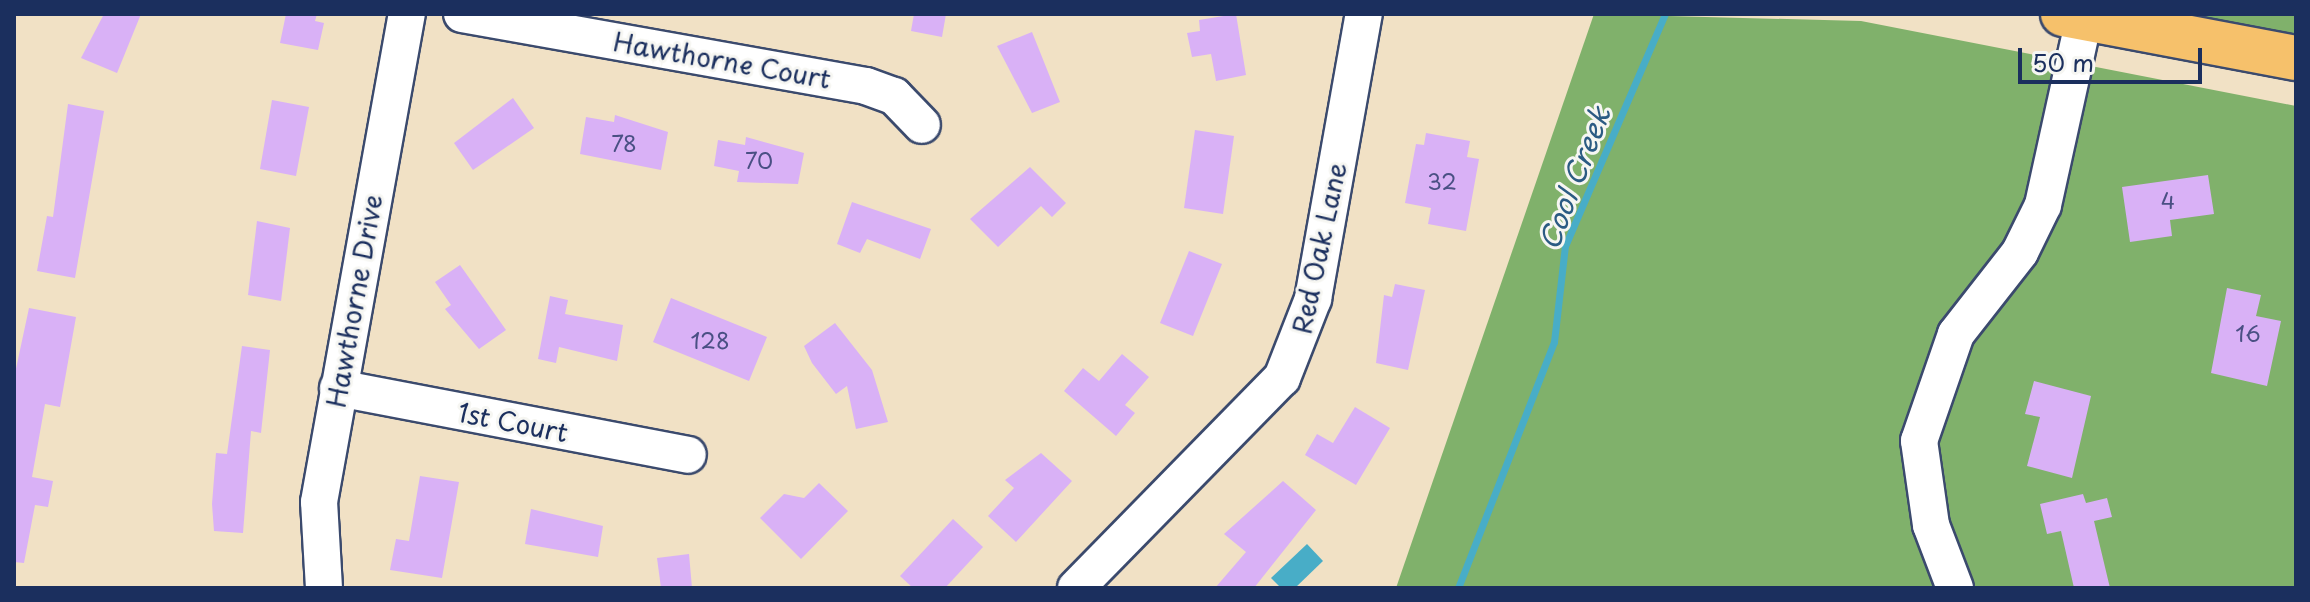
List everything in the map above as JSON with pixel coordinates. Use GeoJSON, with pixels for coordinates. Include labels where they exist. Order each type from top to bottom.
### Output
{"type":"FeatureCollection","features":[{"type":"Feature","properties":{"kind":"main road"},"geometry":{"type":"LineString","coordinates":[[2073,16],[2296,58]]}},
{"type":"Feature","properties":{"kind":"street","name":"Hawthorne Drive"},"geometry":{"type":"LineString","coordinates":[[324,588],[319,502],[407,14]]}},
{"type":"Feature","properties":{"kind":"street","name":"Hawthorne Court"},"geometry":{"type":"LineString","coordinates":[[462,14],[866,86],[894,96],[922,125]]}},
{"type":"Feature","properties":{"kind":"street","name":"Red Oak Lane"},"geometry":{"type":"LineString","coordinates":[[1076,588],[1282,378],[1313,299],[1364,14]]}},
{"type":"Feature","properties":{"kind":"street"},"geometry":{"type":"LineString","coordinates":[[1955,588],[1931,525],[1919,441],[1956,334],[2020,252],[2043,205],[2073,16]]}},
{"type":"Feature","properties":{"kind":"street","name":"1st Court"},"geometry":{"type":"LineString","coordinates":[[338,388],[688,455]]}},
{"type":"Feature","properties":{"kind":"green space"},"geometry":{"type":"Polygon","coordinates":[[[1594,14],[1861,21],[2296,106],[2296,588],[1396,588],[1594,14]]]}},
{"type":"Feature","properties":{"kind":"green space"},"geometry":{"type":"Polygon","coordinates":[[[2138,14],[2296,14],[2296,42],[2138,14]]]}},
{"type":"Feature","properties":{"kind":"water"},"geometry":{"type":"Polygon","coordinates":[[[1307,544],[1323,561],[1295,588],[1281,588],[1271,578],[1307,544]]]}},
{"type":"Feature","properties":{"kind":"building"},"geometry":{"type":"Polygon","coordinates":[[[104,14],[141,14],[117,73],[81,58],[104,14]]]}},
{"type":"Feature","properties":{"kind":"building"},"geometry":{"type":"Polygon","coordinates":[[[286,14],[317,14],[315,21],[324,23],[318,50],[280,43],[286,14]]]}},
{"type":"Feature","properties":{"kind":"building"},"geometry":{"type":"Polygon","coordinates":[[[914,14],[946,14],[942,37],[911,31],[914,14]]]}},
{"type":"Feature","properties":{"kind":"building"},"geometry":{"type":"Polygon","coordinates":[[[1236,14],[1246,75],[1216,81],[1211,54],[1192,57],[1187,33],[1200,31],[1199,20],[1236,14]]]}},
{"type":"Feature","properties":{"kind":"building"},"geometry":{"type":"Polygon","coordinates":[[[1032,32],[1060,102],[1032,113],[997,46],[1032,32]]]}},
{"type":"Feature","properties":{"kind":"building"},"geometry":{"type":"Polygon","coordinates":[[[513,98],[534,128],[473,170],[454,143],[513,98]]]}},
{"type":"Feature","properties":{"kind":"building"},"geometry":{"type":"Polygon","coordinates":[[[272,100],[309,107],[296,176],[260,169],[272,100]]]}},
{"type":"Feature","properties":{"kind":"building"},"geometry":{"type":"Polygon","coordinates":[[[68,104],[104,111],[75,278],[37,271],[47,216],[53,217],[68,104]]]}},
{"type":"Feature","properties":{"kind":"building"},"geometry":{"type":"Polygon","coordinates":[[[615,115],[668,132],[661,170],[580,154],[586,117],[614,122],[615,115]]]}},
{"type":"Feature","properties":{"kind":"building"},"geometry":{"type":"Polygon","coordinates":[[[1195,130],[1234,136],[1223,214],[1184,208],[1195,130]]]}},
{"type":"Feature","properties":{"kind":"building"},"geometry":{"type":"Polygon","coordinates":[[[1426,133],[1470,141],[1467,157],[1479,159],[1466,231],[1428,224],[1431,208],[1405,203],[1416,144],[1424,145],[1426,133]]]}},
{"type":"Feature","properties":{"kind":"building"},"geometry":{"type":"Polygon","coordinates":[[[746,137],[804,153],[798,184],[737,182],[739,171],[714,166],[718,140],[745,145],[746,137]]]}},
{"type":"Feature","properties":{"kind":"building"},"geometry":{"type":"Polygon","coordinates":[[[1030,167],[1066,203],[1052,217],[1041,206],[998,247],[970,219],[1030,167]]]}},
{"type":"Feature","properties":{"kind":"building"},"geometry":{"type":"Polygon","coordinates":[[[2208,175],[2214,214],[2170,220],[2172,236],[2130,242],[2122,187],[2208,175]]]}},
{"type":"Feature","properties":{"kind":"building"},"geometry":{"type":"Polygon","coordinates":[[[852,202],[931,229],[920,259],[867,239],[860,253],[837,244],[852,202]]]}},
{"type":"Feature","properties":{"kind":"building"},"geometry":{"type":"Polygon","coordinates":[[[257,221],[290,228],[281,301],[248,295],[257,221]]]}},
{"type":"Feature","properties":{"kind":"building"},"geometry":{"type":"Polygon","coordinates":[[[1189,251],[1222,264],[1193,336],[1160,323],[1189,251]]]}},
{"type":"Feature","properties":{"kind":"building"},"geometry":{"type":"Polygon","coordinates":[[[460,265],[506,330],[479,349],[445,309],[451,305],[435,282],[460,265]]]}},
{"type":"Feature","properties":{"kind":"building"},"geometry":{"type":"Polygon","coordinates":[[[1395,284],[1425,290],[1408,370],[1376,363],[1384,295],[1392,297],[1395,284]]]}},
{"type":"Feature","properties":{"kind":"building"},"geometry":{"type":"Polygon","coordinates":[[[2227,288],[2261,295],[2256,316],[2281,321],[2267,386],[2211,373],[2227,288]]]}},
{"type":"Feature","properties":{"kind":"building"},"geometry":{"type":"Polygon","coordinates":[[[550,296],[568,300],[565,314],[623,325],[617,361],[559,347],[556,363],[538,359],[550,296]]]}},
{"type":"Feature","properties":{"kind":"building"},"geometry":{"type":"Polygon","coordinates":[[[671,298],[767,337],[749,381],[653,342],[671,298]]]}},
{"type":"Feature","properties":{"kind":"building"},"geometry":{"type":"Polygon","coordinates":[[[29,308],[76,317],[60,407],[45,404],[32,477],[53,481],[48,507],[35,505],[24,563],[14,562],[14,378],[29,308]]]}},
{"type":"Feature","properties":{"kind":"building"},"geometry":{"type":"Polygon","coordinates":[[[835,323],[872,370],[888,422],[856,429],[847,386],[836,394],[812,363],[804,346],[835,323]]]}},
{"type":"Feature","properties":{"kind":"building"},"geometry":{"type":"Polygon","coordinates":[[[242,346],[270,350],[261,433],[251,431],[243,533],[214,531],[212,504],[216,453],[227,454],[242,346]]]}},
{"type":"Feature","properties":{"kind":"building"},"geometry":{"type":"Polygon","coordinates":[[[1122,354],[1149,377],[1125,405],[1135,413],[1116,436],[1064,391],[1083,368],[1099,381],[1122,354]]]}},
{"type":"Feature","properties":{"kind":"building"},"geometry":{"type":"Polygon","coordinates":[[[2034,381],[2091,396],[2072,478],[2027,466],[2040,417],[2025,414],[2034,381]]]}},
{"type":"Feature","properties":{"kind":"building"},"geometry":{"type":"Polygon","coordinates":[[[1355,407],[1390,428],[1356,485],[1305,455],[1317,434],[1333,443],[1355,407]]]}},
{"type":"Feature","properties":{"kind":"building"},"geometry":{"type":"Polygon","coordinates":[[[1041,453],[1072,481],[1016,542],[988,516],[1014,488],[1005,480],[1041,453]]]}},
{"type":"Feature","properties":{"kind":"building"},"geometry":{"type":"Polygon","coordinates":[[[420,476],[459,482],[442,578],[390,570],[396,539],[409,541],[420,476]]]}},
{"type":"Feature","properties":{"kind":"building"},"geometry":{"type":"Polygon","coordinates":[[[1283,481],[1316,510],[1254,588],[1215,588],[1246,552],[1224,534],[1283,481]]]}},
{"type":"Feature","properties":{"kind":"building"},"geometry":{"type":"Polygon","coordinates":[[[819,483],[848,511],[801,559],[760,518],[784,494],[804,498],[819,483]]]}},
{"type":"Feature","properties":{"kind":"building"},"geometry":{"type":"Polygon","coordinates":[[[2083,494],[2086,503],[2107,498],[2112,517],[2094,521],[2110,588],[2074,588],[2061,531],[2047,534],[2040,504],[2083,494]]]}},
{"type":"Feature","properties":{"kind":"building"},"geometry":{"type":"Polygon","coordinates":[[[531,509],[603,526],[598,557],[525,544],[531,509]]]}},
{"type":"Feature","properties":{"kind":"building"},"geometry":{"type":"Polygon","coordinates":[[[953,519],[983,547],[945,588],[913,588],[900,576],[953,519]]]}},
{"type":"Feature","properties":{"kind":"building"},"geometry":{"type":"Polygon","coordinates":[[[689,554],[692,588],[661,588],[657,558],[689,554]]]}},
{"type":"Feature","properties":{"kind":"waterway","name":"Cool Creek"},"geometry":{"type":"LineString","coordinates":[[1458,588],[1554,342],[1565,246],[1665,14]]}}]}
